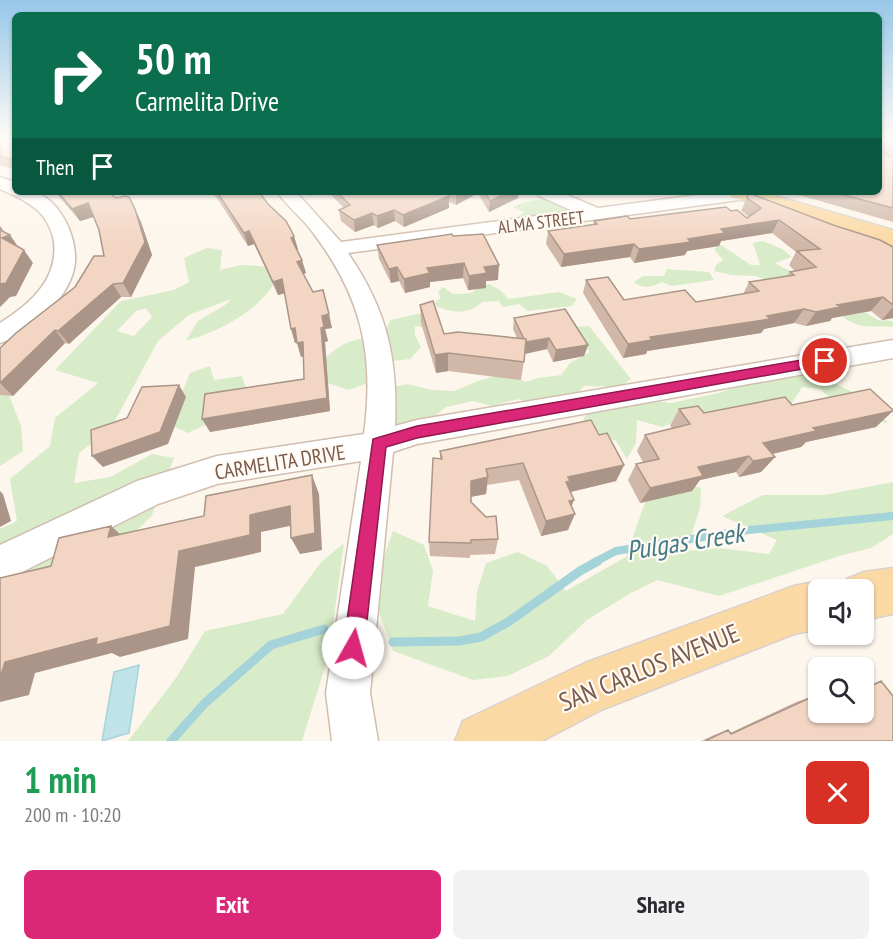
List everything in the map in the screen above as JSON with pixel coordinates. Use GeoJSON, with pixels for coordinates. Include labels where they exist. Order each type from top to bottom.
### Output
{"type":"FeatureCollection","features":[{"type":"Feature","properties":{"kind":"main road"},"geometry":{"type":"LineString","coordinates":[[750,195],[893,238]]}},
{"type":"Feature","properties":{"kind":"main road"},"geometry":{"type":"LineString","coordinates":[[874,594],[893,591]]}},
{"type":"Feature","properties":{"kind":"main road","name":"SAN CARLOS AVENUE"},"geometry":{"type":"LineString","coordinates":[[483,741],[585,690],[794,610],[808,607]]}},
{"type":"Feature","properties":{"kind":"street"},"geometry":{"type":"LineString","coordinates":[[0,334],[22,321],[51,294],[64,268],[68,250],[54,217],[26,195]]}},
{"type":"Feature","properties":{"kind":"street"},"geometry":{"type":"LineString","coordinates":[[289,195],[320,228],[335,249],[364,302],[380,352],[382,404],[379,443],[348,693],[355,741]]}},
{"type":"Feature","properties":{"kind":"street"},"geometry":{"type":"LineString","coordinates":[[552,195],[596,214]]}},
{"type":"Feature","properties":{"kind":"street","name":"ALMA STREET"},"geometry":{"type":"LineString","coordinates":[[335,249],[729,195]]}},
{"type":"Feature","properties":{"kind":"street","name":"CARMELITA DRIVE"},"geometry":{"type":"LineString","coordinates":[[0,564],[149,492],[217,470],[362,448],[417,432],[893,349]]}},
{"type":"Feature","properties":{"kind":"green space"},"geometry":{"type":"Polygon","coordinates":[[[549,198],[573,207],[564,211],[565,217],[522,220],[518,217],[524,212],[513,207],[521,203],[549,198]]]}},
{"type":"Feature","properties":{"kind":"green space"},"geometry":{"type":"Polygon","coordinates":[[[763,241],[782,249],[792,257],[775,263],[797,275],[771,281],[755,276],[731,275],[714,271],[716,265],[723,260],[714,249],[721,245],[751,265],[760,265],[753,243],[763,241]]]}},
{"type":"Feature","properties":{"kind":"green space"},"geometry":{"type":"Polygon","coordinates":[[[207,248],[222,250],[220,270],[242,265],[278,267],[276,279],[269,291],[258,303],[228,324],[186,340],[198,321],[231,299],[189,315],[158,341],[111,428],[79,453],[74,483],[110,477],[152,454],[174,458],[152,515],[125,543],[0,618],[0,529],[17,521],[10,479],[50,446],[55,418],[98,383],[55,370],[121,301],[174,290],[189,282],[184,258],[207,248]],[[146,308],[136,311],[117,331],[134,336],[152,317],[146,308]]]}},
{"type":"Feature","properties":{"kind":"green space"},"geometry":{"type":"Polygon","coordinates":[[[667,269],[709,272],[714,280],[672,286],[662,282],[648,287],[634,282],[643,276],[664,276],[667,269]]]}},
{"type":"Feature","properties":{"kind":"green space"},"geometry":{"type":"Polygon","coordinates":[[[489,284],[509,299],[559,292],[577,299],[572,306],[527,311],[519,304],[503,307],[499,301],[482,302],[471,309],[458,312],[433,304],[441,298],[438,292],[443,287],[453,294],[472,293],[478,286],[489,284]]]}},
{"type":"Feature","properties":{"kind":"green space"},"geometry":{"type":"Polygon","coordinates":[[[859,309],[878,320],[893,321],[893,327],[858,325],[838,313],[859,309]]]}},
{"type":"Feature","properties":{"kind":"green space"},"geometry":{"type":"Polygon","coordinates":[[[418,314],[436,317],[441,321],[434,329],[415,326],[415,335],[421,347],[410,359],[394,361],[385,352],[368,383],[349,390],[324,382],[322,360],[336,349],[348,342],[386,331],[390,320],[418,314]]]}},
{"type":"Feature","properties":{"kind":"green space"},"geometry":{"type":"Polygon","coordinates":[[[589,326],[631,379],[620,387],[584,386],[576,394],[538,407],[518,399],[492,406],[473,401],[446,407],[430,420],[405,426],[389,421],[388,388],[408,384],[432,390],[454,391],[506,373],[526,382],[561,375],[570,363],[590,352],[570,327],[589,326]]]}},
{"type":"Feature","properties":{"kind":"green space"},"geometry":{"type":"Polygon","coordinates":[[[210,366],[214,380],[242,376],[246,388],[244,406],[188,433],[169,424],[190,373],[210,366]]]}},
{"type":"Feature","properties":{"kind":"green space"},"geometry":{"type":"Polygon","coordinates":[[[815,370],[838,385],[873,402],[888,423],[851,417],[820,389],[802,387],[792,403],[775,410],[693,416],[662,427],[637,420],[636,443],[627,459],[616,441],[580,428],[585,416],[604,406],[649,400],[671,403],[719,393],[760,378],[815,370]]]}},
{"type":"Feature","properties":{"kind":"green space"},"geometry":{"type":"Polygon","coordinates":[[[6,387],[21,426],[23,451],[0,466],[0,388],[6,387]]]}},
{"type":"Feature","properties":{"kind":"green space"},"geometry":{"type":"Polygon","coordinates":[[[680,482],[701,488],[700,508],[686,551],[719,548],[769,554],[777,540],[722,516],[763,495],[824,495],[893,482],[893,534],[871,548],[839,556],[719,596],[657,580],[587,620],[549,656],[508,676],[473,680],[393,651],[379,613],[379,571],[393,531],[424,545],[433,571],[428,606],[475,621],[477,592],[486,563],[518,552],[547,566],[566,591],[626,557],[649,491],[680,482]]]}},
{"type":"Feature","properties":{"kind":"green space"},"geometry":{"type":"Polygon","coordinates":[[[344,543],[329,654],[302,741],[128,741],[176,678],[205,631],[283,614],[321,562],[344,543]]]}},
{"type":"Feature","properties":{"kind":"water"},"geometry":{"type":"Polygon","coordinates":[[[139,665],[129,733],[102,741],[114,672],[139,665]]]}},
{"type":"Feature","properties":{"kind":"building"},"geometry":{"type":"Polygon","coordinates":[[[882,174],[893,174],[893,208],[844,195],[882,195],[882,174]]]}},
{"type":"Feature","properties":{"kind":"building"},"geometry":{"type":"Polygon","coordinates":[[[60,195],[129,197],[145,242],[123,283],[113,284],[58,331],[55,330],[0,383],[0,348],[75,287],[94,256],[104,256],[99,230],[88,203],[72,209],[60,195]]]}},
{"type":"Feature","properties":{"kind":"building"},"geometry":{"type":"Polygon","coordinates":[[[219,195],[261,195],[286,221],[294,236],[291,238],[302,260],[297,262],[313,292],[323,290],[329,314],[322,316],[324,327],[321,328],[327,398],[202,419],[205,394],[304,379],[303,342],[297,343],[295,328],[291,329],[282,279],[273,282],[249,231],[244,233],[219,195]]]}},
{"type":"Feature","properties":{"kind":"building"},"geometry":{"type":"Polygon","coordinates":[[[340,195],[449,196],[403,215],[394,210],[377,216],[372,213],[354,220],[339,210],[350,205],[340,195]]]}},
{"type":"Feature","properties":{"kind":"building"},"geometry":{"type":"Polygon","coordinates":[[[487,195],[503,195],[490,201],[487,195]]]}},
{"type":"Feature","properties":{"kind":"building"},"geometry":{"type":"Polygon","coordinates":[[[748,195],[754,195],[880,240],[893,247],[893,305],[883,297],[837,305],[840,307],[816,312],[804,309],[767,316],[770,319],[650,337],[652,340],[628,344],[586,280],[608,277],[624,300],[685,290],[696,302],[759,291],[749,282],[794,275],[790,272],[816,267],[797,251],[820,249],[779,220],[721,229],[725,233],[688,239],[691,242],[639,249],[634,244],[564,254],[548,231],[597,224],[594,221],[627,216],[630,219],[726,207],[731,211],[737,210],[747,218],[761,208],[747,198],[748,195]]]}},
{"type":"Feature","properties":{"kind":"building"},"geometry":{"type":"Polygon","coordinates":[[[0,230],[10,235],[2,238],[24,250],[6,283],[0,284],[0,230]]]}},
{"type":"Feature","properties":{"kind":"building"},"geometry":{"type":"Polygon","coordinates":[[[452,234],[453,236],[483,234],[499,265],[484,267],[487,273],[469,276],[464,263],[427,268],[430,273],[404,279],[397,267],[389,269],[377,245],[452,234]]]}},
{"type":"Feature","properties":{"kind":"building"},"geometry":{"type":"Polygon","coordinates":[[[433,301],[444,334],[458,332],[526,339],[524,362],[448,353],[435,355],[420,305],[433,301]]]}},
{"type":"Feature","properties":{"kind":"building"},"geometry":{"type":"Polygon","coordinates":[[[565,309],[588,345],[556,350],[549,338],[526,342],[514,318],[565,309]]]}},
{"type":"Feature","properties":{"kind":"building"},"geometry":{"type":"Polygon","coordinates":[[[179,385],[160,432],[92,456],[91,430],[127,418],[142,387],[179,385]]]}},
{"type":"Feature","properties":{"kind":"building"},"geometry":{"type":"Polygon","coordinates":[[[870,389],[893,411],[813,428],[816,431],[763,443],[775,457],[753,461],[749,456],[698,467],[703,476],[650,488],[636,464],[659,459],[645,435],[690,424],[679,409],[698,406],[704,413],[785,397],[792,405],[870,389]]]}},
{"type":"Feature","properties":{"kind":"building"},"geometry":{"type":"Polygon","coordinates":[[[591,420],[599,435],[607,433],[624,465],[568,477],[570,481],[566,482],[574,500],[569,501],[575,514],[546,521],[523,463],[486,469],[488,477],[471,481],[471,502],[486,517],[496,516],[498,539],[471,540],[471,543],[429,542],[433,458],[442,459],[440,451],[591,420]]]}},
{"type":"Feature","properties":{"kind":"building"},"geometry":{"type":"Polygon","coordinates":[[[312,475],[315,533],[291,538],[290,506],[250,515],[250,535],[179,551],[170,626],[96,645],[97,638],[5,662],[0,678],[0,578],[51,566],[59,538],[111,526],[108,537],[204,516],[206,496],[312,475]]]}},
{"type":"Feature","properties":{"kind":"building"},"geometry":{"type":"Polygon","coordinates":[[[881,681],[893,696],[893,741],[705,741],[728,730],[731,734],[808,699],[808,723],[874,723],[874,684],[881,681]]]}},
{"type":"Feature","properties":{"kind":"waterway","name":"Pulgas Creek"},"geometry":{"type":"LineString","coordinates":[[595,562],[616,551],[748,530],[893,516]]}},
{"type":"Feature","properties":{"kind":"waterway","name":"Pulgas Creek"},"geometry":{"type":"LineString","coordinates":[[393,642],[459,641],[481,637],[508,622],[580,571],[598,561]]}},
{"type":"Feature","properties":{"kind":"waterway","name":"Pulgas Creek"},"geometry":{"type":"LineString","coordinates":[[171,741],[205,703],[271,645],[324,629]]}},
{"type":"Feature","properties":{"kind":"route"},"geometry":{"type":"LineString","coordinates":[[353,648],[379,443],[417,432],[825,361]]}}]}
